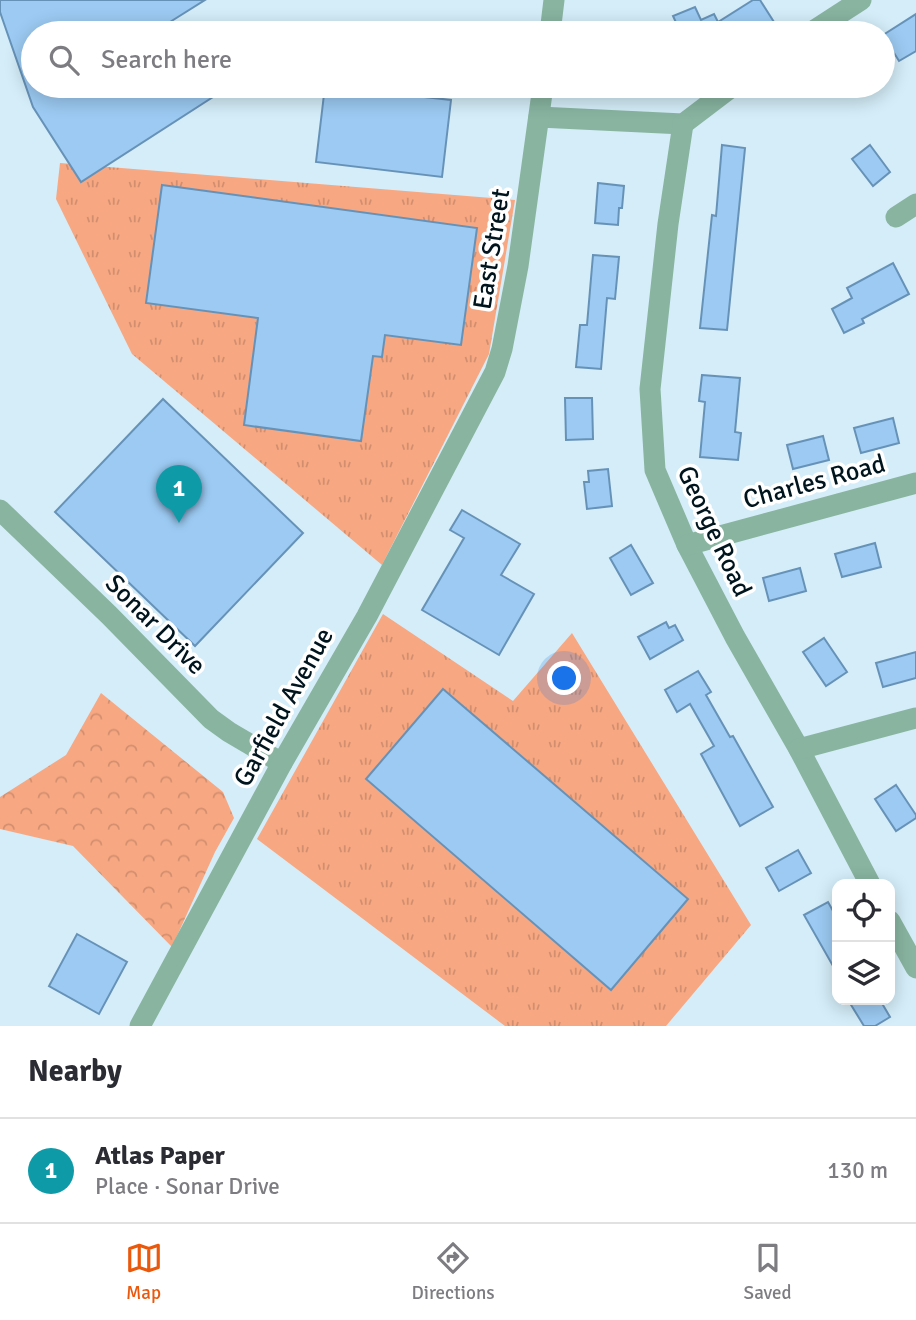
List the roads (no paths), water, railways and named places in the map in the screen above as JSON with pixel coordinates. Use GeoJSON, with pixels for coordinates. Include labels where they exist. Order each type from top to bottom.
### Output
{"type":"FeatureCollection","features":[{"type":"Feature","properties":{"kind":"street"},"geometry":{"type":"LineString","coordinates":[[551,21],[554,0]]}},
{"type":"Feature","properties":{"kind":"street"},"geometry":{"type":"LineString","coordinates":[[829,21],[861,0]]}},
{"type":"Feature","properties":{"kind":"street","name":"East Street"},"geometry":{"type":"LineString","coordinates":[[474,415],[490,383],[502,349],[518,266],[541,98]]}},
{"type":"Feature","properties":{"kind":"street"},"geometry":{"type":"LineString","coordinates":[[539,117],[683,124],[717,98]]}},
{"type":"Feature","properties":{"kind":"street","name":"George Road"},"geometry":{"type":"LineString","coordinates":[[683,124],[668,223],[650,389],[655,470],[687,545],[867,879]]}},
{"type":"Feature","properties":{"kind":"street"},"geometry":{"type":"LineString","coordinates":[[896,216],[916,204]]}},
{"type":"Feature","properties":{"kind":"street","name":"Garfield Avenue"},"geometry":{"type":"LineString","coordinates":[[140,1026],[282,764],[367,616],[474,415]]}},
{"type":"Feature","properties":{"kind":"street","name":"Charles Road"},"geometry":{"type":"LineString","coordinates":[[687,545],[916,483]]}},
{"type":"Feature","properties":{"kind":"street","name":"Sonar Drive"},"geometry":{"type":"LineString","coordinates":[[0,510],[109,615],[211,719],[229,733],[282,764]]}},
{"type":"Feature","properties":{"kind":"street"},"geometry":{"type":"LineString","coordinates":[[799,749],[916,718]]}},
{"type":"Feature","properties":{"kind":"street"},"geometry":{"type":"LineString","coordinates":[[895,930],[916,968]]}},
{"type":"Feature","properties":{"kind":"place","name":"Atlas Paper"},"geometry":{"type":"Point","coordinates":[179,523]}}]}
